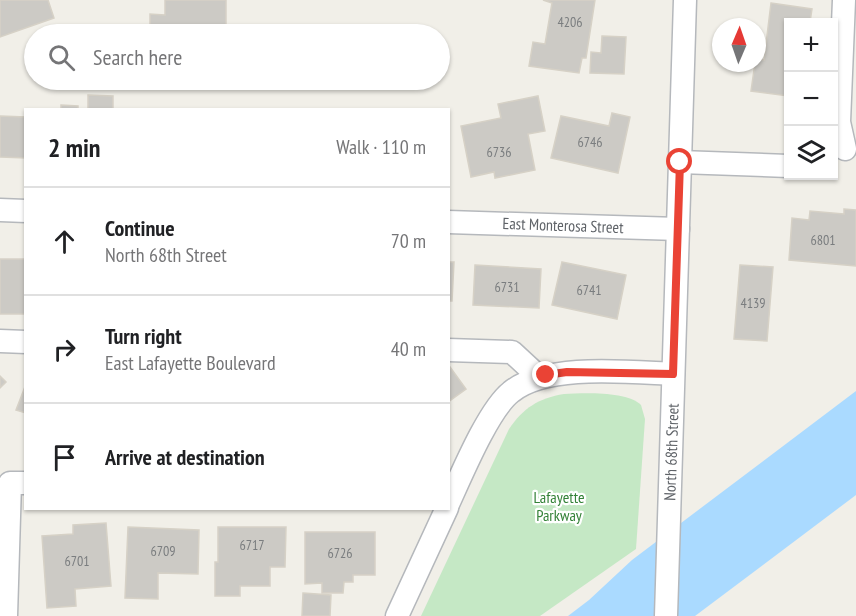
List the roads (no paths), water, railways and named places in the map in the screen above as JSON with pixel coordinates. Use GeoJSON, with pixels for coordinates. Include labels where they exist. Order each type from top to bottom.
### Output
{"type":"FeatureCollection","features":[{"type":"Feature","properties":{"kind":"street","name":"North 68th Street"},"geometry":{"type":"LineString","coordinates":[[666,616],[685,0]]}},
{"type":"Feature","properties":{"kind":"street"},"geometry":{"type":"LineString","coordinates":[[844,0],[838,122],[845,149]]}},
{"type":"Feature","properties":{"kind":"street"},"geometry":{"type":"LineString","coordinates":[[680,162],[784,166]]}},
{"type":"Feature","properties":{"kind":"street"},"geometry":{"type":"LineString","coordinates":[[0,210],[24,211]]}},
{"type":"Feature","properties":{"kind":"street","name":"East Monterosa Street"},"geometry":{"type":"LineString","coordinates":[[450,222],[678,229]]}},
{"type":"Feature","properties":{"kind":"street"},"geometry":{"type":"LineString","coordinates":[[0,341],[24,342]]}},
{"type":"Feature","properties":{"kind":"street"},"geometry":{"type":"LineString","coordinates":[[450,350],[512,352],[539,378]]}},
{"type":"Feature","properties":{"kind":"street"},"geometry":{"type":"LineString","coordinates":[[451,492],[489,420],[502,400],[512,391],[539,378],[567,372],[673,374]]}},
{"type":"Feature","properties":{"kind":"street"},"geometry":{"type":"LineString","coordinates":[[6,616],[10,483],[24,483]]}},
{"type":"Feature","properties":{"kind":"street"},"geometry":{"type":"LineString","coordinates":[[397,616],[446,510]]}},
{"type":"Feature","properties":{"kind":"water"},"geometry":{"type":"Polygon","coordinates":[[[856,391],[856,495],[695,616],[568,616],[632,560],[856,391]]]}},
{"type":"Feature","properties":{"kind":"park label","name":"Lafayette Parkway"},"geometry":{"type":"Point","coordinates":[559,506]}}]}
